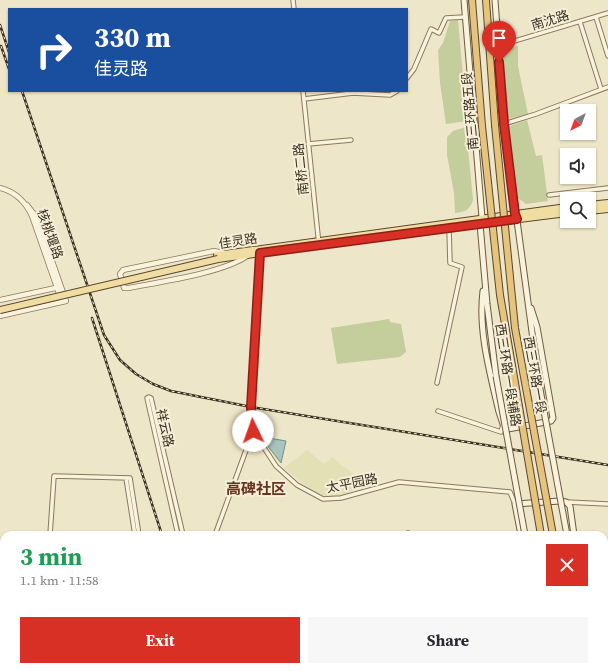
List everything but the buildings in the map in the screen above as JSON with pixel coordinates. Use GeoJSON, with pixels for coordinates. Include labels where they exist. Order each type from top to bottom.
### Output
{"type":"FeatureCollection","features":[{"type":"Feature","properties":{"kind":"highway","name":"南三环路五段"},"geometry":{"type":"LineString","coordinates":[[472,0],[491,219]]}},
{"type":"Feature","properties":{"kind":"highway","name":"南三环路五段"},"geometry":{"type":"LineString","coordinates":[[486,0],[495,125],[504,218]]}},
{"type":"Feature","properties":{"kind":"highway","name":"西三环路一段"},"geometry":{"type":"LineString","coordinates":[[504,218],[515,328],[552,531]]}},
{"type":"Feature","properties":{"kind":"highway","name":"西三环路一段"},"geometry":{"type":"LineString","coordinates":[[491,219],[507,340],[540,531]]}},
{"type":"Feature","properties":{"kind":"main road","name":"西三环路一段辅路"},"geometry":{"type":"LineString","coordinates":[[464,0],[485,280],[496,376],[524,531]]}},
{"type":"Feature","properties":{"kind":"main road"},"geometry":{"type":"LineString","coordinates":[[495,0],[504,124],[516,217],[539,384],[566,531]]}},
{"type":"Feature","properties":{"kind":"main road"},"geometry":{"type":"LineString","coordinates":[[596,204],[608,203]]}},
{"type":"Feature","properties":{"kind":"main road"},"geometry":{"type":"LineString","coordinates":[[516,217],[560,208]]}},
{"type":"Feature","properties":{"kind":"main road"},"geometry":{"type":"LineString","coordinates":[[596,210],[608,209]]}},
{"type":"Feature","properties":{"kind":"main road"},"geometry":{"type":"LineString","coordinates":[[481,221],[560,214]]}},
{"type":"Feature","properties":{"kind":"main road","name":"佳灵路"},"geometry":{"type":"LineString","coordinates":[[0,310],[218,257],[224,254],[449,228],[481,221]]}},
{"type":"Feature","properties":{"kind":"main road","name":"佳灵路"},"geometry":{"type":"LineString","coordinates":[[319,243],[481,221]]}},
{"type":"Feature","properties":{"kind":"main road","name":"佳灵路"},"geometry":{"type":"LineString","coordinates":[[0,305],[218,257],[249,254],[260,250]]}},
{"type":"Feature","properties":{"kind":"main road"},"geometry":{"type":"LineString","coordinates":[[485,280],[482,304],[483,332],[497,405],[503,424],[508,429],[551,421],[553,418],[537,327],[527,297]]}},
{"type":"Feature","properties":{"kind":"main road"},"geometry":{"type":"LineString","coordinates":[[520,531],[515,504],[566,502],[570,506],[573,531]]}},
{"type":"Feature","properties":{"kind":"street","name":"南沈路"},"geometry":{"type":"LineString","coordinates":[[498,46],[608,13]]}},
{"type":"Feature","properties":{"kind":"street"},"geometry":{"type":"LineString","coordinates":[[408,77],[414,69],[431,29],[440,33],[446,18],[465,16]]}},
{"type":"Feature","properties":{"kind":"street"},"geometry":{"type":"LineString","coordinates":[[596,17],[608,56]]}},
{"type":"Feature","properties":{"kind":"street"},"geometry":{"type":"LineString","coordinates":[[580,22],[601,89]]}},
{"type":"Feature","properties":{"kind":"street"},"geometry":{"type":"LineString","coordinates":[[504,124],[536,114],[608,87]]}},
{"type":"Feature","properties":{"kind":"street","name":"南桥二路"},"geometry":{"type":"LineString","coordinates":[[303,92],[319,243]]}},
{"type":"Feature","properties":{"kind":"street"},"geometry":{"type":"LineString","coordinates":[[304,99],[352,93],[390,95],[395,92]]}},
{"type":"Feature","properties":{"kind":"street"},"geometry":{"type":"LineString","coordinates":[[308,144],[351,140]]}},
{"type":"Feature","properties":{"kind":"street","name":"核桃堰路"},"geometry":{"type":"LineString","coordinates":[[0,188],[14,194],[27,205],[60,287]]}},
{"type":"Feature","properties":{"kind":"street"},"geometry":{"type":"LineString","coordinates":[[549,195],[608,188]]}},
{"type":"Feature","properties":{"kind":"street"},"geometry":{"type":"LineString","coordinates":[[437,383],[462,267],[450,263],[449,228]]}},
{"type":"Feature","properties":{"kind":"street","name":"太平园路"},"geometry":{"type":"LineString","coordinates":[[260,250],[251,407],[253,431],[256,439],[283,474],[297,485],[323,499],[341,498],[399,482],[510,492],[515,504]]}},
{"type":"Feature","properties":{"kind":"street"},"geometry":{"type":"LineString","coordinates":[[224,254],[214,251],[123,270],[120,274],[123,286],[124,288],[129,288],[237,263],[249,254]]}},
{"type":"Feature","properties":{"kind":"street"},"geometry":{"type":"LineString","coordinates":[[0,300],[60,287],[66,301],[0,316]]}},
{"type":"Feature","properties":{"kind":"street","name":"祥云路"},"geometry":{"type":"LineString","coordinates":[[177,531],[147,398],[149,397],[151,398],[181,531]]}},
{"type":"Feature","properties":{"kind":"street"},"geometry":{"type":"LineString","coordinates":[[438,411],[501,432],[503,424]]}},
{"type":"Feature","properties":{"kind":"street"},"geometry":{"type":"LineString","coordinates":[[216,531],[253,431]]}},
{"type":"Feature","properties":{"kind":"street"},"geometry":{"type":"LineString","coordinates":[[50,531],[54,476],[128,478]]}},
{"type":"Feature","properties":{"kind":"street"},"geometry":{"type":"LineString","coordinates":[[128,478],[135,531]]}},
{"type":"Feature","properties":{"kind":"street"},"geometry":{"type":"LineString","coordinates":[[128,478],[138,531]]}},
{"type":"Feature","properties":{"kind":"street"},"geometry":{"type":"LineString","coordinates":[[566,502],[608,504]]}},
{"type":"Feature","properties":{"kind":"shaded area"},"geometry":{"type":"Polygon","coordinates":[[[307,450],[324,464],[333,457],[337,462],[357,476],[365,486],[340,496],[326,496],[313,492],[284,468],[307,450]]]}},
{"type":"Feature","properties":{"kind":"green space"},"geometry":{"type":"Polygon","coordinates":[[[458,20],[467,121],[446,124],[440,83],[438,50],[443,43],[450,21],[458,20]]]}},
{"type":"Feature","properties":{"kind":"green space"},"geometry":{"type":"Polygon","coordinates":[[[518,46],[518,66],[528,114],[507,119],[502,50],[518,46]]]}},
{"type":"Feature","properties":{"kind":"green space"},"geometry":{"type":"Polygon","coordinates":[[[527,120],[536,156],[542,155],[548,201],[526,204],[518,198],[507,127],[527,120]]]}},
{"type":"Feature","properties":{"kind":"green space"},"geometry":{"type":"Polygon","coordinates":[[[466,127],[473,200],[467,210],[455,213],[454,193],[447,155],[447,137],[453,131],[466,127]]]}},
{"type":"Feature","properties":{"kind":"green space"},"geometry":{"type":"Polygon","coordinates":[[[389,319],[390,322],[401,324],[406,352],[400,357],[337,364],[331,328],[389,319]]]}},
{"type":"Feature","properties":{"kind":"water"},"geometry":{"type":"Polygon","coordinates":[[[269,438],[286,441],[281,463],[267,445],[269,438]]]}},
{"type":"Feature","properties":{"kind":"railway"},"geometry":{"type":"LineString","coordinates":[[0,25],[8,49]]}},
{"type":"Feature","properties":{"kind":"railway"},"geometry":{"type":"LineString","coordinates":[[1,46],[8,66]]}},
{"type":"Feature","properties":{"kind":"railway"},"geometry":{"type":"LineString","coordinates":[[22,92],[104,335],[120,360],[136,374],[153,384],[171,391],[251,407],[608,465]]}},
{"type":"Feature","properties":{"kind":"railway"},"geometry":{"type":"LineString","coordinates":[[92,318],[161,531]]}},
{"type":"Feature","properties":{"kind":"district","name":"高碑社区"},"geometry":{"type":"Point","coordinates":[256,488]}},
{"type":"Feature","properties":{"kind":"route"},"geometry":{"type":"LineString","coordinates":[[253,431],[251,407],[260,253],[517,219],[515,214],[504,124],[499,62]]}}]}
